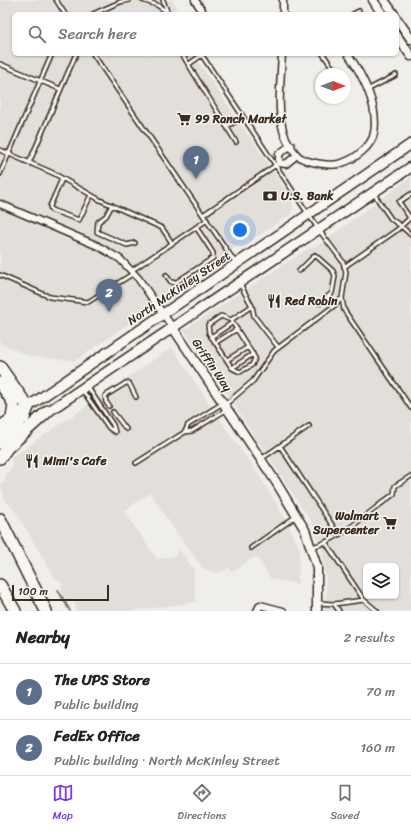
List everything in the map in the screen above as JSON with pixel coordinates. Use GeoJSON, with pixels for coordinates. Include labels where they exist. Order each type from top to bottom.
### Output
{"type":"FeatureCollection","features":[{"type":"Feature","properties":{"kind":"highway"},"geometry":{"type":"LineString","coordinates":[[0,367],[28,407],[24,418],[0,435]]}},
{"type":"Feature","properties":{"kind":"highway"},"geometry":{"type":"LineString","coordinates":[[0,383],[14,404],[12,418]]}},
{"type":"Feature","properties":{"kind":"highway"},"geometry":{"type":"LineString","coordinates":[[0,458],[7,448],[48,411]]}},
{"type":"Feature","properties":{"kind":"highway"},"geometry":{"type":"LineString","coordinates":[[0,519],[46,611]]}},
{"type":"Feature","properties":{"kind":"highway"},"geometry":{"type":"LineString","coordinates":[[0,581],[15,611]]}},
{"type":"Feature","properties":{"kind":"highway"},"geometry":{"type":"LineString","coordinates":[[0,585],[8,598]]}},
{"type":"Feature","properties":{"kind":"main road","name":"North McKinley Street"},"geometry":{"type":"LineString","coordinates":[[0,426],[411,144]]}},
{"type":"Feature","properties":{"kind":"main road"},"geometry":{"type":"LineString","coordinates":[[0,444],[240,284],[411,167]]}},
{"type":"Feature","properties":{"kind":"street"},"geometry":{"type":"LineString","coordinates":[[195,0],[203,12]]}},
{"type":"Feature","properties":{"kind":"street"},"geometry":{"type":"LineString","coordinates":[[283,0],[283,12]]}},
{"type":"Feature","properties":{"kind":"street"},"geometry":{"type":"LineString","coordinates":[[372,0],[381,12]]}},
{"type":"Feature","properties":{"kind":"street"},"geometry":{"type":"LineString","coordinates":[[384,0],[393,12]]}},
{"type":"Feature","properties":{"kind":"street"},"geometry":{"type":"LineString","coordinates":[[399,22],[411,39]]}},
{"type":"Feature","properties":{"kind":"street"},"geometry":{"type":"LineString","coordinates":[[399,39],[411,56]]}},
{"type":"Feature","properties":{"kind":"street"},"geometry":{"type":"LineString","coordinates":[[282,56],[281,115],[283,130],[290,145],[297,155],[306,160],[342,164],[362,151],[370,143],[374,133],[373,107],[369,89],[349,56]]}},
{"type":"Feature","properties":{"kind":"street"},"geometry":{"type":"LineString","coordinates":[[290,145],[279,154],[277,164],[286,164],[297,155]]}},
{"type":"Feature","properties":{"kind":"street","name":"Griffin Way"},"geometry":{"type":"LineString","coordinates":[[0,204],[98,246],[120,259],[132,272],[163,313],[297,516],[312,547],[317,567],[317,607]]}},
{"type":"Feature","properties":{"kind":"street"},"geometry":{"type":"LineString","coordinates":[[258,611],[260,605],[265,605],[283,611]]}},
{"type":"Feature","properties":{"kind":"lane"},"geometry":{"type":"LineString","coordinates":[[56,0],[64,12]]}},
{"type":"Feature","properties":{"kind":"lane"},"geometry":{"type":"LineString","coordinates":[[98,12],[120,2],[129,0]]}},
{"type":"Feature","properties":{"kind":"lane"},"geometry":{"type":"LineString","coordinates":[[142,0],[157,5],[167,11]]}},
{"type":"Feature","properties":{"kind":"lane"},"geometry":{"type":"LineString","coordinates":[[163,0],[167,11]]}},
{"type":"Feature","properties":{"kind":"lane"},"geometry":{"type":"LineString","coordinates":[[0,174],[51,56]]}},
{"type":"Feature","properties":{"kind":"lane"},"geometry":{"type":"LineString","coordinates":[[29,163],[75,56]]}},
{"type":"Feature","properties":{"kind":"lane"},"geometry":{"type":"LineString","coordinates":[[94,56],[236,263]]}},
{"type":"Feature","properties":{"kind":"lane"},"geometry":{"type":"LineString","coordinates":[[183,56],[236,142]]}},
{"type":"Feature","properties":{"kind":"lane"},"geometry":{"type":"LineString","coordinates":[[189,64],[200,56]]}},
{"type":"Feature","properties":{"kind":"lane"},"geometry":{"type":"LineString","coordinates":[[202,56],[243,118],[277,164],[344,267],[346,272],[342,298],[344,310],[411,408]]}},
{"type":"Feature","properties":{"kind":"lane"},"geometry":{"type":"LineString","coordinates":[[325,56],[333,68]]}},
{"type":"Feature","properties":{"kind":"lane"},"geometry":{"type":"LineString","coordinates":[[0,64],[60,89]]}},
{"type":"Feature","properties":{"kind":"lane"},"geometry":{"type":"LineString","coordinates":[[369,89],[396,75]]}},
{"type":"Feature","properties":{"kind":"lane"},"geometry":{"type":"LineString","coordinates":[[227,126],[243,118]]}},
{"type":"Feature","properties":{"kind":"lane"},"geometry":{"type":"LineString","coordinates":[[0,150],[62,179],[112,206],[162,228],[172,244]]}},
{"type":"Feature","properties":{"kind":"lane"},"geometry":{"type":"LineString","coordinates":[[203,215],[277,164]]}},
{"type":"Feature","properties":{"kind":"lane"},"geometry":{"type":"LineString","coordinates":[[62,179],[50,206],[51,210],[79,220],[91,195]]}},
{"type":"Feature","properties":{"kind":"lane"},"geometry":{"type":"LineString","coordinates":[[374,193],[391,219],[411,235]]}},
{"type":"Feature","properties":{"kind":"lane"},"geometry":{"type":"LineString","coordinates":[[344,267],[410,218],[399,202],[411,194]]}},
{"type":"Feature","properties":{"kind":"lane"},"geometry":{"type":"LineString","coordinates":[[112,206],[106,216],[98,222],[97,232],[127,246],[135,243]]}},
{"type":"Feature","properties":{"kind":"lane"},"geometry":{"type":"LineString","coordinates":[[0,275],[50,297],[88,302],[207,220]]}},
{"type":"Feature","properties":{"kind":"lane"},"geometry":{"type":"LineString","coordinates":[[166,275],[171,282],[175,283],[212,258],[213,253],[196,227]]}},
{"type":"Feature","properties":{"kind":"lane"},"geometry":{"type":"LineString","coordinates":[[299,271],[315,255],[333,271],[335,276],[332,293],[320,303]]}},
{"type":"Feature","properties":{"kind":"lane"},"geometry":{"type":"LineString","coordinates":[[240,284],[252,306],[254,316],[278,347]]}},
{"type":"Feature","properties":{"kind":"lane"},"geometry":{"type":"LineString","coordinates":[[136,463],[185,432],[192,431],[225,406],[253,381],[265,362],[278,347],[335,306],[342,298]]}},
{"type":"Feature","properties":{"kind":"lane"},"geometry":{"type":"LineString","coordinates":[[211,337],[252,306]]}},
{"type":"Feature","properties":{"kind":"lane"},"geometry":{"type":"LineString","coordinates":[[221,316],[232,321],[237,329],[252,354],[254,361],[243,372],[232,368],[211,337],[208,325],[221,316]]}},
{"type":"Feature","properties":{"kind":"lane"},"geometry":{"type":"LineString","coordinates":[[215,343],[237,329]]}},
{"type":"Feature","properties":{"kind":"lane"},"geometry":{"type":"LineString","coordinates":[[227,360],[248,347]]}},
{"type":"Feature","properties":{"kind":"lane"},"geometry":{"type":"LineString","coordinates":[[232,368],[252,354]]}},
{"type":"Feature","properties":{"kind":"lane"},"geometry":{"type":"LineString","coordinates":[[109,406],[106,402],[105,396],[126,383],[129,383],[136,397]]}},
{"type":"Feature","properties":{"kind":"lane"},"geometry":{"type":"LineString","coordinates":[[84,388],[113,425],[115,432],[109,428],[84,388]]}},
{"type":"Feature","properties":{"kind":"lane"},"geometry":{"type":"LineString","coordinates":[[185,432],[188,425],[225,406]]}},
{"type":"Feature","properties":{"kind":"lane"},"geometry":{"type":"LineString","coordinates":[[113,412],[126,429]]}},
{"type":"Feature","properties":{"kind":"lane"},"geometry":{"type":"LineString","coordinates":[[261,460],[309,426]]}},
{"type":"Feature","properties":{"kind":"lane"},"geometry":{"type":"LineString","coordinates":[[280,446],[338,534]]}},
{"type":"Feature","properties":{"kind":"lane"},"geometry":{"type":"LineString","coordinates":[[312,547],[326,543],[394,494],[395,486],[411,476]]}},
{"type":"Feature","properties":{"kind":"lane"},"geometry":{"type":"LineString","coordinates":[[251,548],[297,516]]}},
{"type":"Feature","properties":{"kind":"lane"},"geometry":{"type":"LineString","coordinates":[[326,543],[364,600],[377,611]]}},
{"type":"Feature","properties":{"kind":"lane"},"geometry":{"type":"LineString","coordinates":[[317,607],[364,600]]}},
{"type":"Feature","properties":{"kind":"lane"},"geometry":{"type":"LineString","coordinates":[[334,604],[339,611]]}},
{"type":"Feature","properties":{"kind":"shaded area"},"geometry":{"type":"Polygon","coordinates":[[[0,0],[172,0],[177,7],[173,12],[12,12],[12,56],[194,56],[292,199],[293,207],[291,214],[243,246],[236,247],[218,262],[75,361],[29,356],[0,343],[0,0]]]}},
{"type":"Feature","properties":{"kind":"shaded area"},"geometry":{"type":"Polygon","coordinates":[[[411,177],[411,611],[323,611],[327,591],[322,551],[311,521],[184,330],[309,248],[317,246],[411,177]]]}},
{"type":"Feature","properties":{"kind":"shaded area"},"geometry":{"type":"Polygon","coordinates":[[[172,347],[220,420],[249,460],[279,508],[300,549],[298,584],[271,579],[256,556],[232,572],[229,568],[217,573],[206,570],[202,567],[181,539],[150,493],[124,511],[157,559],[175,556],[179,549],[194,570],[196,602],[131,611],[76,611],[75,602],[66,601],[61,591],[62,583],[55,578],[15,511],[5,500],[0,484],[7,479],[5,476],[12,466],[12,457],[15,454],[172,347]]]}},
{"type":"Feature","properties":{"kind":"waterway"},"geometry":{"type":"LineString","coordinates":[[58,590],[70,611]]}},
{"type":"Feature","properties":{"kind":"place","name":"99 Ranch Market"},"geometry":{"type":"Point","coordinates":[184,119]}},
{"type":"Feature","properties":{"kind":"place","name":"The UPS Store"},"geometry":{"type":"Point","coordinates":[196,179]}},
{"type":"Feature","properties":{"kind":"place","name":"U.S. Bank"},"geometry":{"type":"Point","coordinates":[270,196]}},
{"type":"Feature","properties":{"kind":"place","name":"Red Robin"},"geometry":{"type":"Point","coordinates":[274,301]}},
{"type":"Feature","properties":{"kind":"place","name":"FedEx Office"},"geometry":{"type":"Point","coordinates":[109,312]}},
{"type":"Feature","properties":{"kind":"place","name":"Mimi's Cafe"},"geometry":{"type":"Point","coordinates":[32,461]}},
{"type":"Feature","properties":{"kind":"place","name":"Walmart Supercenter"},"geometry":{"type":"Point","coordinates":[390,523]}}]}
